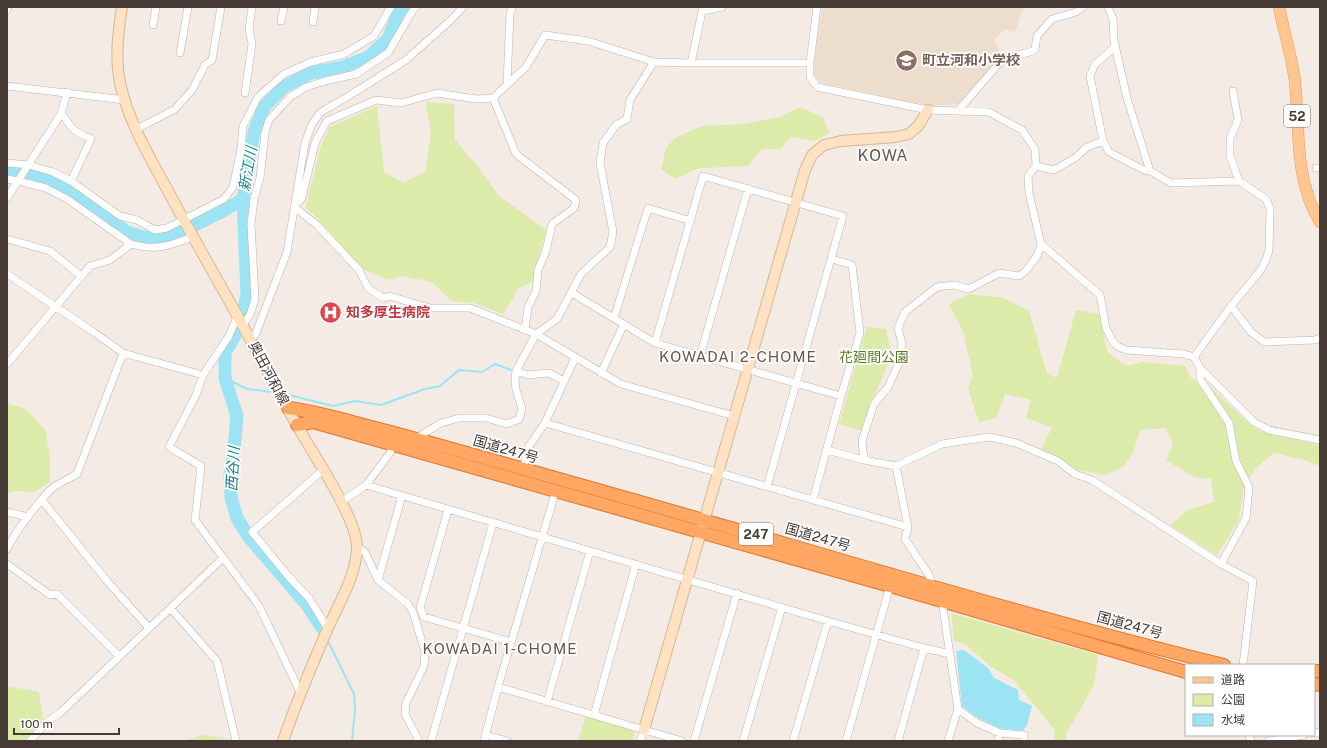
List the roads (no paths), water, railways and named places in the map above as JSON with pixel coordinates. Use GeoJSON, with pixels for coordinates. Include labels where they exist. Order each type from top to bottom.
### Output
{"type":"FeatureCollection","features":[{"type":"Feature","properties":{"kind":"highway","name":"国道247号"},"geometry":{"type":"LineString","coordinates":[[288,408],[310,411],[415,439],[704,519],[932,586],[1220,664]]}},
{"type":"Feature","properties":{"kind":"highway","name":"国道247号"},"geometry":{"type":"LineString","coordinates":[[297,425],[313,422],[556,490],[1185,672]]}},
{"type":"Feature","properties":{"kind":"main road","name":"奥田河和線"},"geometry":{"type":"LineString","coordinates":[[122,7],[117,48],[118,68],[125,100],[135,130],[192,237],[341,502],[353,528],[357,547],[348,586],[328,629],[283,741]]}},
{"type":"Feature","properties":{"kind":"main road","name":"52"},"geometry":{"type":"LineString","coordinates":[[1279,7],[1294,81],[1301,171],[1310,200],[1320,222]]}},
{"type":"Feature","properties":{"kind":"main road"},"geometry":{"type":"LineString","coordinates":[[644,730],[805,170],[812,155],[824,145],[841,141],[896,137],[909,134],[918,126],[928,110]]}},
{"type":"Feature","properties":{"kind":"street"},"geometry":{"type":"LineString","coordinates":[[153,25],[156,7]]}},
{"type":"Feature","properties":{"kind":"street"},"geometry":{"type":"LineString","coordinates":[[180,53],[188,7]]}},
{"type":"Feature","properties":{"kind":"street"},"geometry":{"type":"LineString","coordinates":[[135,130],[175,109],[192,90],[205,65],[212,60],[220,7]]}},
{"type":"Feature","properties":{"kind":"street"},"geometry":{"type":"LineString","coordinates":[[245,93],[252,44],[249,29],[252,7]]}},
{"type":"Feature","properties":{"kind":"street"},"geometry":{"type":"LineString","coordinates":[[281,21],[284,7]]}},
{"type":"Feature","properties":{"kind":"street"},"geometry":{"type":"LineString","coordinates":[[313,22],[315,7]]}},
{"type":"Feature","properties":{"kind":"street"},"geometry":{"type":"LineString","coordinates":[[7,162],[29,165],[53,172],[71,181],[120,216],[137,220],[155,230],[167,228],[224,200],[233,187],[241,149],[243,126],[258,97],[284,74],[311,62],[344,54],[374,36],[391,7]]}},
{"type":"Feature","properties":{"kind":"street"},"geometry":{"type":"LineString","coordinates":[[245,329],[255,300],[251,224],[254,199],[260,178],[265,133],[269,120],[290,97],[306,87],[325,80],[356,74],[388,53],[416,7]]}},
{"type":"Feature","properties":{"kind":"street"},"geometry":{"type":"LineString","coordinates":[[301,694],[259,606],[195,520],[201,466],[169,447],[196,396],[203,376],[228,336],[245,329],[256,333],[287,252],[305,143],[312,124],[321,112],[406,60],[452,19],[463,7]]}},
{"type":"Feature","properties":{"kind":"street"},"geometry":{"type":"LineString","coordinates":[[507,84],[510,14],[512,7]]}},
{"type":"Feature","properties":{"kind":"street"},"geometry":{"type":"LineString","coordinates":[[691,63],[703,9],[722,7]]}},
{"type":"Feature","properties":{"kind":"street"},"geometry":{"type":"LineString","coordinates":[[817,7],[810,63],[810,77],[817,87],[928,110],[989,112],[1022,130],[1035,149],[1036,166],[1028,176],[1029,193],[1041,244],[1037,256],[1026,271],[1019,276],[999,273],[969,289],[954,285],[937,287],[905,312],[898,328],[902,344],[899,363],[888,387],[874,404],[862,441],[864,460]]}},
{"type":"Feature","properties":{"kind":"street"},"geometry":{"type":"LineString","coordinates":[[959,111],[1003,59],[1033,51],[1035,49],[1036,36],[1052,19],[1076,12],[1083,7]]}},
{"type":"Feature","properties":{"kind":"street"},"geometry":{"type":"LineString","coordinates":[[1108,7],[1113,19],[1115,46],[1127,98],[1150,171]]}},
{"type":"Feature","properties":{"kind":"street"},"geometry":{"type":"LineString","coordinates":[[294,207],[302,198],[315,143],[326,121],[376,100],[401,102],[437,93],[476,100],[493,98],[526,67],[545,35],[588,41],[654,62],[810,63]]}},
{"type":"Feature","properties":{"kind":"street"},"geometry":{"type":"LineString","coordinates":[[1115,46],[1094,64],[1090,76],[1103,141],[1106,149],[1111,154],[1144,170],[1150,171],[1172,184],[1239,181],[1266,199],[1270,208],[1269,250],[1266,260],[1260,271],[1231,306],[1194,357]]}},
{"type":"Feature","properties":{"kind":"street"},"geometry":{"type":"LineString","coordinates":[[415,439],[441,423],[459,418],[486,418],[507,424],[519,419],[522,409],[516,390],[516,371],[536,334],[557,319],[581,274],[610,247],[613,232],[600,163],[603,143],[616,125],[627,119],[630,100],[654,62]]}},
{"type":"Feature","properties":{"kind":"street"},"geometry":{"type":"LineString","coordinates":[[7,86],[125,100]]}},
{"type":"Feature","properties":{"kind":"street"},"geometry":{"type":"LineString","coordinates":[[1233,91],[1238,120],[1230,138],[1230,156],[1239,181]]}},
{"type":"Feature","properties":{"kind":"street"},"geometry":{"type":"LineString","coordinates":[[7,198],[61,114],[67,92]]}},
{"type":"Feature","properties":{"kind":"street"},"geometry":{"type":"LineString","coordinates":[[493,98],[516,154],[576,200],[574,208],[552,224],[546,251],[538,270],[536,291],[528,307],[525,330]]}},
{"type":"Feature","properties":{"kind":"street"},"geometry":{"type":"LineString","coordinates":[[61,114],[72,128],[91,139],[71,181]]}},
{"type":"Feature","properties":{"kind":"street"},"geometry":{"type":"LineString","coordinates":[[1036,166],[1054,170],[1075,158],[1087,147],[1103,141]]}},
{"type":"Feature","properties":{"kind":"street"},"geometry":{"type":"LineString","coordinates":[[655,343],[703,176],[843,216],[767,487]]}},
{"type":"Feature","properties":{"kind":"street"},"geometry":{"type":"LineString","coordinates":[[7,179],[19,179],[46,188],[67,199],[131,244],[144,248],[168,247],[192,237]]}},
{"type":"Feature","properties":{"kind":"street"},"geometry":{"type":"LineString","coordinates":[[700,356],[748,189]]}},
{"type":"Feature","properties":{"kind":"street"},"geometry":{"type":"LineString","coordinates":[[294,207],[317,225],[359,270],[368,288],[383,298],[389,296],[430,308],[470,308],[536,334],[620,384],[734,416]]}},
{"type":"Feature","properties":{"kind":"street"},"geometry":{"type":"LineString","coordinates":[[614,318],[648,208],[690,220]]}},
{"type":"Feature","properties":{"kind":"street"},"geometry":{"type":"LineString","coordinates":[[7,239],[50,251],[80,276]]}},
{"type":"Feature","properties":{"kind":"street"},"geometry":{"type":"LineString","coordinates":[[7,364],[90,266],[110,260],[131,244]]}},
{"type":"Feature","properties":{"kind":"street"},"geometry":{"type":"LineString","coordinates":[[1041,244],[1100,295],[1106,328],[1113,342],[1117,346],[1126,350],[1184,354],[1194,357],[1200,368],[1254,422],[1269,430],[1320,440]]}},
{"type":"Feature","properties":{"kind":"street"},"geometry":{"type":"LineString","coordinates":[[813,500],[841,396],[860,333],[852,265],[832,259]]}},
{"type":"Feature","properties":{"kind":"street"},"geometry":{"type":"LineString","coordinates":[[7,274],[123,353],[203,376]]}},
{"type":"Feature","properties":{"kind":"street"},"geometry":{"type":"LineString","coordinates":[[572,293],[655,343],[841,396]]}},
{"type":"Feature","properties":{"kind":"street"},"geometry":{"type":"LineString","coordinates":[[1231,306],[1251,332],[1264,342],[1315,340],[1320,338]]}},
{"type":"Feature","properties":{"kind":"street"},"geometry":{"type":"LineString","coordinates":[[601,373],[624,324]]}},
{"type":"Feature","properties":{"kind":"street"},"geometry":{"type":"LineString","coordinates":[[7,549],[11,540],[28,517],[54,487],[77,474],[123,353]]}},
{"type":"Feature","properties":{"kind":"street"},"geometry":{"type":"LineString","coordinates":[[523,469],[529,446],[545,423],[575,358]]}},
{"type":"Feature","properties":{"kind":"street"},"geometry":{"type":"LineString","coordinates":[[1200,368],[1200,379],[1229,423],[1236,461],[1249,487],[1246,518],[1221,564]]}},
{"type":"Feature","properties":{"kind":"street"},"geometry":{"type":"LineString","coordinates":[[516,371],[528,375],[549,373],[564,381]]}},
{"type":"Feature","properties":{"kind":"street"},"geometry":{"type":"LineString","coordinates":[[545,423],[908,527]]}},
{"type":"Feature","properties":{"kind":"street"},"geometry":{"type":"LineString","coordinates":[[827,450],[864,460],[896,466],[942,444],[989,437],[1016,444],[1058,461],[1075,474],[1092,480],[1221,564],[1253,581],[1244,664]]}},
{"type":"Feature","properties":{"kind":"street"},"geometry":{"type":"LineString","coordinates":[[341,502],[366,485],[390,453],[393,445]]}},
{"type":"Feature","properties":{"kind":"street"},"geometry":{"type":"LineString","coordinates":[[896,466],[908,527],[905,539],[929,575],[932,586]]}},
{"type":"Feature","properties":{"kind":"street"},"geometry":{"type":"LineString","coordinates":[[323,470],[252,532],[289,577],[309,598],[328,629]]}},
{"type":"Feature","properties":{"kind":"street"},"geometry":{"type":"LineString","coordinates":[[366,485],[542,538],[687,578],[828,621],[950,654]]}},
{"type":"Feature","properties":{"kind":"street"},"geometry":{"type":"LineString","coordinates":[[507,741],[485,738],[498,687],[556,490]]}},
{"type":"Feature","properties":{"kind":"street"},"geometry":{"type":"LineString","coordinates":[[378,580],[402,496]]}},
{"type":"Feature","properties":{"kind":"street"},"geometry":{"type":"LineString","coordinates":[[42,500],[107,581],[148,628]]}},
{"type":"Feature","properties":{"kind":"street"},"geometry":{"type":"LineString","coordinates":[[448,510],[420,608],[424,618],[511,642]]}},
{"type":"Feature","properties":{"kind":"street"},"geometry":{"type":"LineString","coordinates":[[7,512],[28,517]]}},
{"type":"Feature","properties":{"kind":"street"},"geometry":{"type":"LineString","coordinates":[[431,741],[493,523]]}},
{"type":"Feature","properties":{"kind":"street"},"geometry":{"type":"LineString","coordinates":[[357,547],[365,552],[378,580],[408,604],[413,612],[425,652],[424,666],[406,703],[405,714],[419,741]]}},
{"type":"Feature","properties":{"kind":"street"},"geometry":{"type":"LineString","coordinates":[[547,702],[590,551]]}},
{"type":"Feature","properties":{"kind":"street"},"geometry":{"type":"LineString","coordinates":[[30,741],[47,722],[60,713],[223,558]]}},
{"type":"Feature","properties":{"kind":"street"},"geometry":{"type":"LineString","coordinates":[[7,564],[50,595],[58,594],[119,656]]}},
{"type":"Feature","properties":{"kind":"street"},"geometry":{"type":"LineString","coordinates":[[594,715],[636,564]]}},
{"type":"Feature","properties":{"kind":"street"},"geometry":{"type":"LineString","coordinates":[[846,741],[890,586]]}},
{"type":"Feature","properties":{"kind":"street"},"geometry":{"type":"LineString","coordinates":[[694,741],[737,593]]}},
{"type":"Feature","properties":{"kind":"street"},"geometry":{"type":"LineString","coordinates":[[942,601],[958,709],[948,741]]}},
{"type":"Feature","properties":{"kind":"street"},"geometry":{"type":"LineString","coordinates":[[743,741],[782,607]]}},
{"type":"Feature","properties":{"kind":"street"},"geometry":{"type":"LineString","coordinates":[[171,609],[217,661],[236,741]]}},
{"type":"Feature","properties":{"kind":"street"},"geometry":{"type":"LineString","coordinates":[[793,741],[828,621]]}},
{"type":"Feature","properties":{"kind":"street"},"geometry":{"type":"LineString","coordinates":[[898,741],[924,648]]}},
{"type":"Feature","properties":{"kind":"street"},"geometry":{"type":"LineString","coordinates":[[498,687],[682,741]]}},
{"type":"Feature","properties":{"kind":"street"},"geometry":{"type":"LineString","coordinates":[[958,709],[977,723],[1000,733],[1024,735],[1024,741]]}},
{"type":"Feature","properties":{"kind":"street"},"geometry":{"type":"LineString","coordinates":[[640,741],[644,730]]}},
{"type":"Feature","properties":{"kind":"street"},"geometry":{"type":"LineString","coordinates":[[998,741],[1000,733]]}},
{"type":"Feature","properties":{"kind":"street"},"geometry":{"type":"LineString","coordinates":[[1268,741],[1298,736]]}},
{"type":"Feature","properties":{"kind":"water"},"geometry":{"type":"Polygon","coordinates":[[[964,650],[988,668],[994,678],[1018,690],[1019,700],[1032,706],[1027,726],[1022,731],[999,728],[978,718],[962,706],[956,651],[964,650]]]}},
{"type":"Feature","properties":{"kind":"waterway","name":"新江川"},"geometry":{"type":"LineString","coordinates":[[243,313],[247,293],[243,199],[254,132],[264,107],[285,86],[311,73],[343,67],[368,57],[388,39],[398,14],[403,7]]}},
{"type":"Feature","properties":{"kind":"waterway","name":"新江川"},"geometry":{"type":"LineString","coordinates":[[7,169],[31,173],[52,181],[127,232],[143,237],[158,239],[181,232],[243,199]]}},
{"type":"Feature","properties":{"kind":"waterway","name":"西谷川"},"geometry":{"type":"LineString","coordinates":[[237,332],[225,353],[225,378],[237,416],[230,475],[231,497],[237,518],[248,536],[307,605],[322,628]]}},
{"type":"Feature","properties":{"kind":"waterway"},"geometry":{"type":"LineString","coordinates":[[285,394],[333,406],[355,401],[381,405],[425,389],[440,386],[459,370],[482,372],[495,364],[511,370]]}},
{"type":"Feature","properties":{"kind":"waterway"},"geometry":{"type":"LineString","coordinates":[[225,378],[247,389],[272,392]]}},
{"type":"Feature","properties":{"kind":"waterway"},"geometry":{"type":"LineString","coordinates":[[329,643],[354,694],[355,710],[352,741]]}},
{"type":"Feature","properties":{"kind":"place","name":"町立河和小学校"},"geometry":{"type":"Point","coordinates":[907,60]}},
{"type":"Feature","properties":{"kind":"place","name":"知多厚生病院"},"geometry":{"type":"Point","coordinates":[330,312]}},
{"type":"Feature","properties":{"kind":"district","name":"KOWA"},"geometry":{"type":"Point","coordinates":[883,155]}},
{"type":"Feature","properties":{"kind":"district","name":"KOWADAI 2-CHOME"},"geometry":{"type":"Point","coordinates":[738,357]}},
{"type":"Feature","properties":{"kind":"district","name":"KOWADAI 1-CHOME"},"geometry":{"type":"Point","coordinates":[500,649]}},
{"type":"Feature","properties":{"kind":"park label","name":"花廻間公園"},"geometry":{"type":"Point","coordinates":[874,357]}}]}
